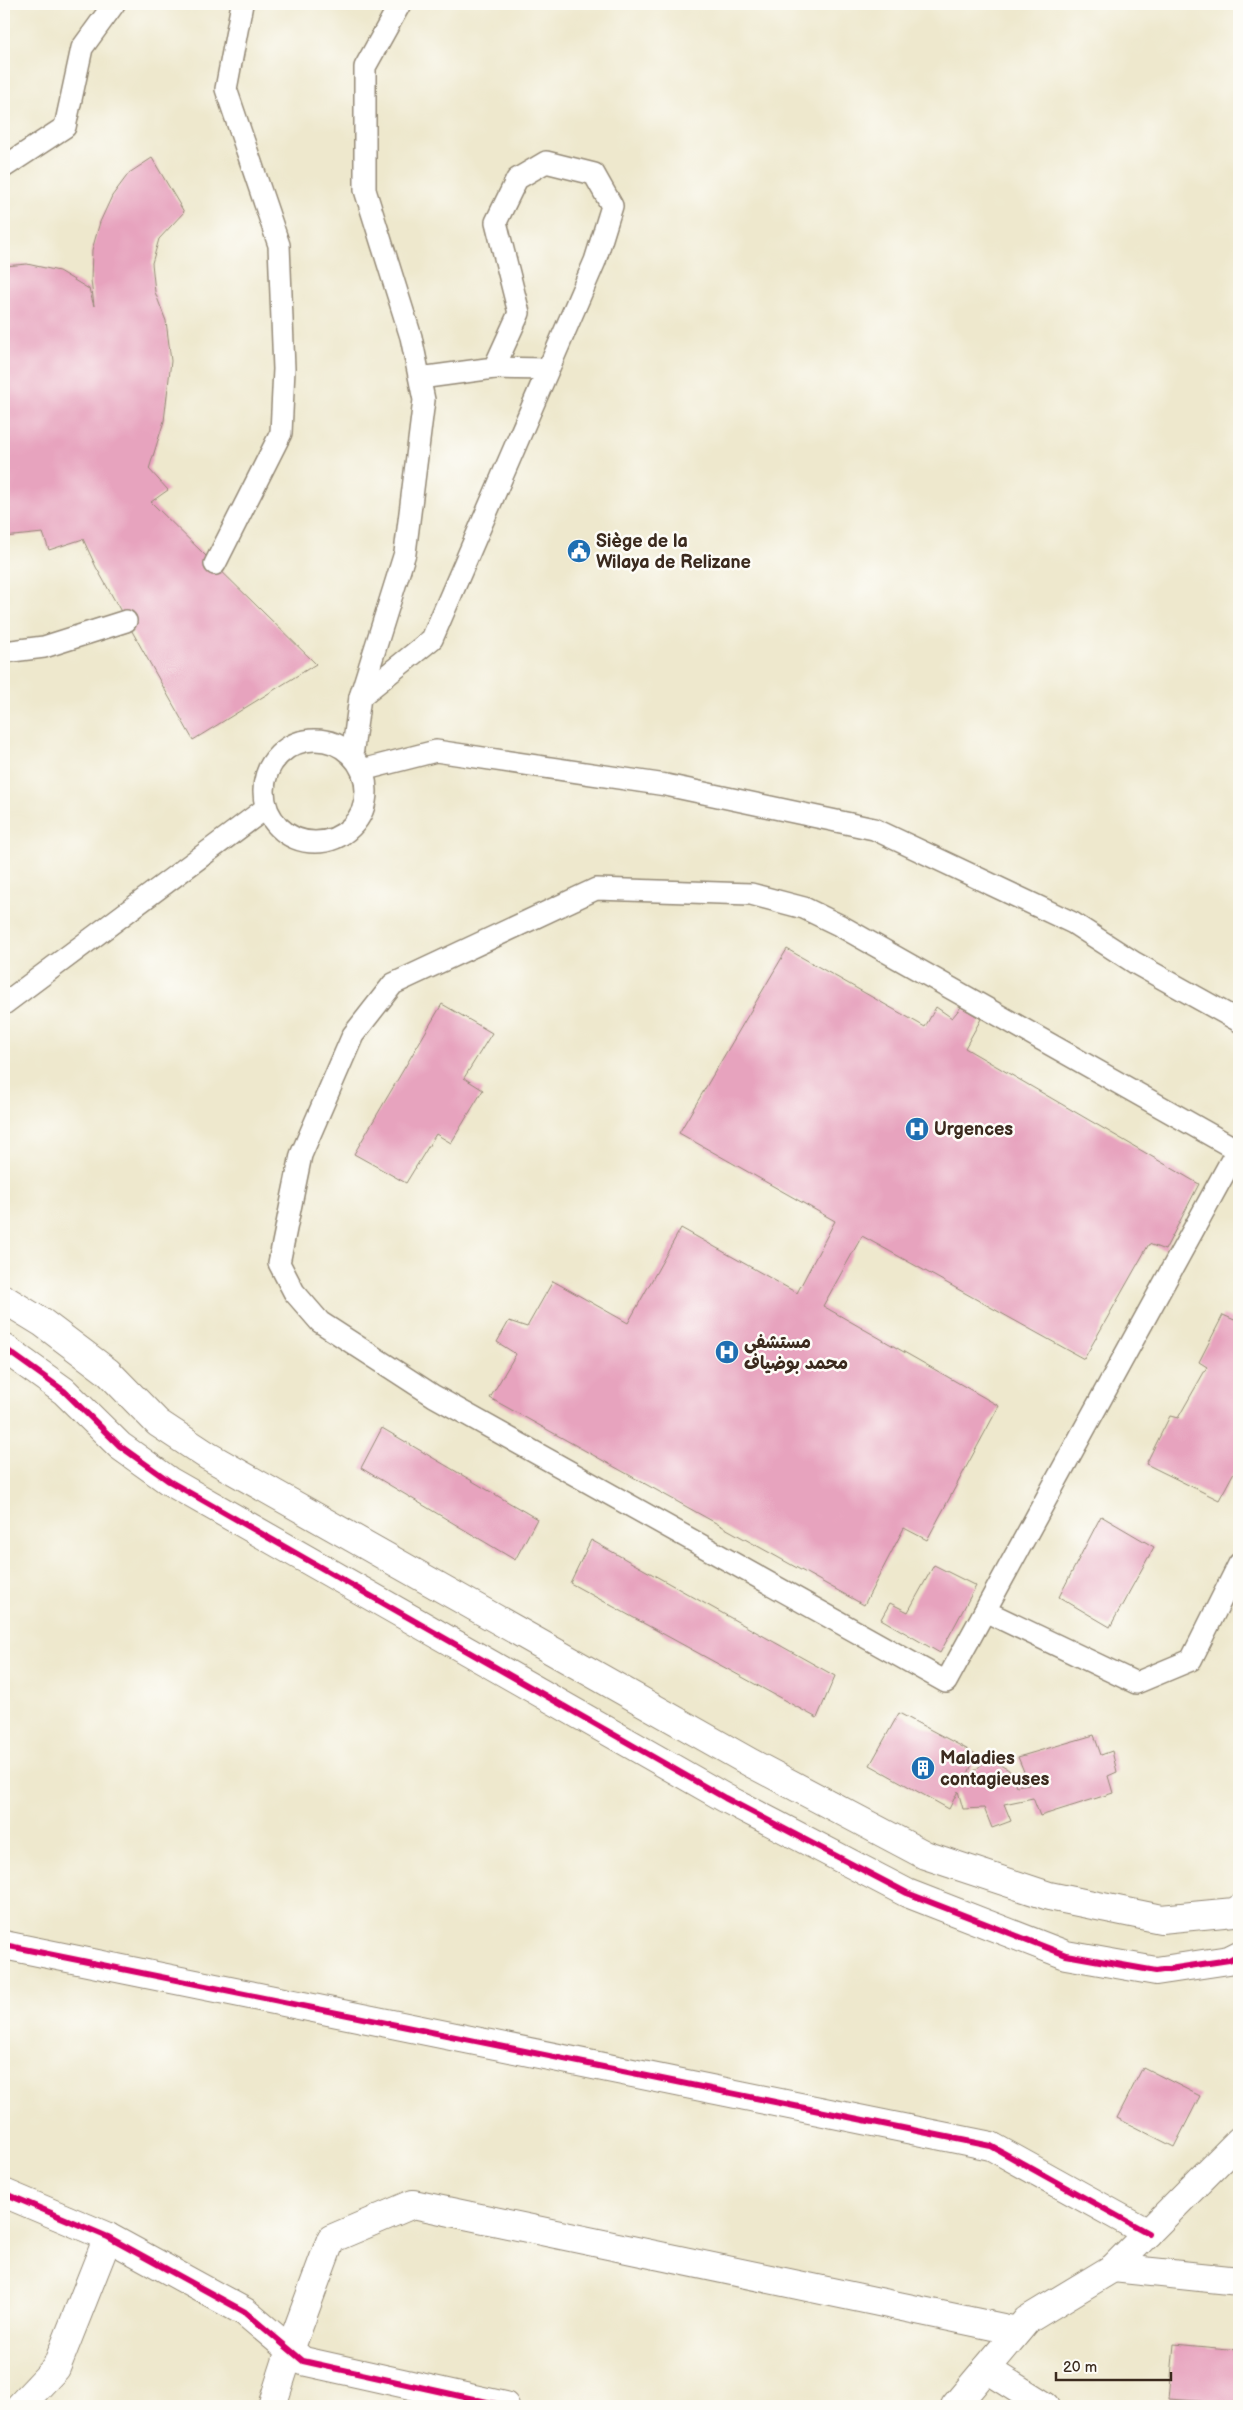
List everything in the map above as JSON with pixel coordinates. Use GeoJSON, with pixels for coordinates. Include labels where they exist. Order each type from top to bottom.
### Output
{"type":"FeatureCollection","features":[{"type":"Feature","properties":{"kind":"street"},"geometry":{"type":"LineString","coordinates":[[4,1299],[43,1324],[108,1372],[158,1423],[208,1456],[751,1763],[925,1856],[1049,1896],[1161,1919],[1234,1912],[1239,1909]]}},
{"type":"Feature","properties":{"kind":"street"},"geometry":{"type":"LineString","coordinates":[[4,1348],[64,1391],[120,1446],[169,1481],[725,1798],[907,1893],[1066,1955],[1156,1971],[1229,1960],[1239,1955]]}},
{"type":"Feature","properties":{"kind":"street"},"geometry":{"type":"LineString","coordinates":[[4,1945],[992,2146],[1148,2233]]}},
{"type":"Feature","properties":{"kind":"street"},"geometry":{"type":"LineString","coordinates":[[955,2406],[1027,2320],[1113,2268],[1239,2141]]}},
{"type":"Feature","properties":{"kind":"street"},"geometry":{"type":"LineString","coordinates":[[4,2193],[108,2237],[245,2312],[303,2361],[505,2406]]}},
{"type":"Feature","properties":{"kind":"street"},"geometry":{"type":"LineString","coordinates":[[272,2406],[290,2350],[331,2239],[412,2204],[1018,2331]]}},
{"type":"Feature","properties":{"kind":"street"},"geometry":{"type":"LineString","coordinates":[[20,2406],[56,2368],[108,2237]]}},
{"type":"Feature","properties":{"kind":"street"},"geometry":{"type":"LineString","coordinates":[[1113,2268],[1239,2281]]}},
{"type":"Feature","properties":{"kind":"street"},"geometry":{"type":"LineString","coordinates":[[986,2369],[1046,2406]]}},
{"type":"Feature","properties":{"kind":"lane"},"geometry":{"type":"LineString","coordinates":[[4,167],[65,127],[82,48],[114,4]]}},
{"type":"Feature","properties":{"kind":"lane"},"geometry":{"type":"LineString","coordinates":[[215,564],[281,433],[283,300],[279,245],[226,88],[242,4]]}},
{"type":"Feature","properties":{"kind":"lane"},"geometry":{"type":"LineString","coordinates":[[400,4],[365,67],[365,190],[411,337],[424,400],[404,553],[360,697],[357,763],[366,786],[365,802],[359,818],[349,831],[334,839],[319,843],[302,841],[287,835],[275,824],[266,808],[263,791],[266,774],[275,758],[288,747],[304,740],[322,740],[338,746],[357,763],[436,752],[666,785],[874,829],[1074,923],[1135,963],[1239,1021]]}},
{"type":"Feature","properties":{"kind":"lane"},"geometry":{"type":"LineString","coordinates":[[360,697],[432,639],[595,260],[612,206],[594,174],[546,162],[517,179],[496,222],[520,313],[494,368]]}},
{"type":"Feature","properties":{"kind":"lane"},"geometry":{"type":"LineString","coordinates":[[420,378],[494,368],[548,369]]}},
{"type":"Feature","properties":{"kind":"lane"},"geometry":{"type":"LineString","coordinates":[[4,652],[44,647],[126,621]]}},
{"type":"Feature","properties":{"kind":"lane"},"geometry":{"type":"LineString","coordinates":[[4,1004],[266,808]]}},
{"type":"Feature","properties":{"kind":"lane"},"geometry":{"type":"LineString","coordinates":[[596,889],[751,894],[804,908],[839,925],[1238,1151],[946,1682],[434,1396],[320,1322],[294,1292],[279,1263],[301,1155],[353,1035],[393,984],[596,889]]}},
{"type":"Feature","properties":{"kind":"lane"},"geometry":{"type":"LineString","coordinates":[[985,1611],[1136,1684],[1191,1660],[1239,1564]]}},
{"type":"Feature","properties":{"kind":"building"},"geometry":{"type":"Polygon","coordinates":[[[152,158],[184,212],[159,239],[152,263],[155,292],[166,321],[171,361],[164,421],[149,469],[168,490],[151,502],[316,664],[193,740],[96,567],[83,539],[49,550],[43,533],[4,537],[4,266],[27,264],[59,271],[89,289],[94,306],[91,280],[92,250],[100,222],[112,196],[129,173],[152,158]]]}},
{"type":"Feature","properties":{"kind":"building"},"geometry":{"type":"Polygon","coordinates":[[[787,949],[925,1027],[936,1007],[952,1018],[961,1007],[981,1019],[965,1048],[1199,1184],[1165,1250],[1149,1244],[1084,1359],[862,1236],[823,1306],[999,1406],[927,1540],[904,1528],[864,1605],[490,1398],[516,1354],[497,1342],[509,1321],[527,1327],[553,1281],[628,1323],[681,1228],[797,1293],[835,1221],[679,1133],[787,949]]]}},
{"type":"Feature","properties":{"kind":"building"},"geometry":{"type":"Polygon","coordinates":[[[442,1004],[492,1033],[464,1078],[483,1090],[451,1143],[436,1134],[406,1183],[354,1154],[442,1004]]]}},
{"type":"Feature","properties":{"kind":"building"},"geometry":{"type":"Polygon","coordinates":[[[1223,1315],[1239,1322],[1239,1443],[1236,1449],[1239,1451],[1239,1463],[1219,1500],[1146,1464],[1170,1416],[1178,1418],[1207,1367],[1199,1362],[1223,1315]]]}},
{"type":"Feature","properties":{"kind":"building"},"geometry":{"type":"Polygon","coordinates":[[[382,1428],[537,1519],[515,1560],[361,1468],[382,1428]]]}},
{"type":"Feature","properties":{"kind":"building"},"geometry":{"type":"Polygon","coordinates":[[[1101,1516],[1154,1547],[1110,1627],[1059,1597],[1101,1516]]]}},
{"type":"Feature","properties":{"kind":"building"},"geometry":{"type":"Polygon","coordinates":[[[591,1540],[835,1676],[817,1718],[570,1583],[591,1540]]]}},
{"type":"Feature","properties":{"kind":"building"},"geometry":{"type":"Polygon","coordinates":[[[934,1565],[976,1586],[940,1653],[881,1619],[890,1603],[908,1612],[934,1565]]]}},
{"type":"Feature","properties":{"kind":"building","name":"Maladies contagieuses"},"geometry":{"type":"Polygon","coordinates":[[[899,1713],[976,1754],[966,1779],[983,1763],[993,1761],[1009,1770],[1016,1786],[1029,1784],[1018,1757],[1094,1735],[1101,1755],[1112,1751],[1117,1772],[1108,1776],[1113,1793],[1040,1816],[1033,1798],[1004,1804],[1011,1821],[992,1828],[984,1808],[963,1809],[958,1791],[949,1809],[870,1765],[899,1713]]]}},
{"type":"Feature","properties":{"kind":"building"},"geometry":{"type":"Polygon","coordinates":[[[1143,2067],[1200,2096],[1174,2147],[1117,2118],[1143,2067]]]}},
{"type":"Feature","properties":{"kind":"building"},"geometry":{"type":"Polygon","coordinates":[[[1174,2344],[1239,2350],[1239,2404],[1169,2399],[1174,2344]]]}},
{"type":"Feature","properties":{"kind":"cycle path"},"geometry":{"type":"LineString","coordinates":[[4,1348],[64,1391],[120,1446],[169,1481],[725,1798],[907,1893],[1066,1955],[1156,1971],[1229,1960],[1239,1955]]}},
{"type":"Feature","properties":{"kind":"cycle path"},"geometry":{"type":"LineString","coordinates":[[4,1945],[991,2146],[1148,2233]]}},
{"type":"Feature","properties":{"kind":"cycle path"},"geometry":{"type":"LineString","coordinates":[[4,2193],[108,2237],[245,2312],[303,2361],[505,2406]]}},
{"type":"Feature","properties":{"kind":"place","name":"Siège de la Wilaya de Relizane"},"geometry":{"type":"Point","coordinates":[579,551]}},
{"type":"Feature","properties":{"kind":"place","name":"Urgences"},"geometry":{"type":"Point","coordinates":[917,1129]}},
{"type":"Feature","properties":{"kind":"place","name":"مستشفى محمد بوضياف"},"geometry":{"type":"Point","coordinates":[727,1352]}},
{"type":"Feature","properties":{"kind":"place","name":"Maladies contagieuses"},"geometry":{"type":"Point","coordinates":[923,1768]}}]}
